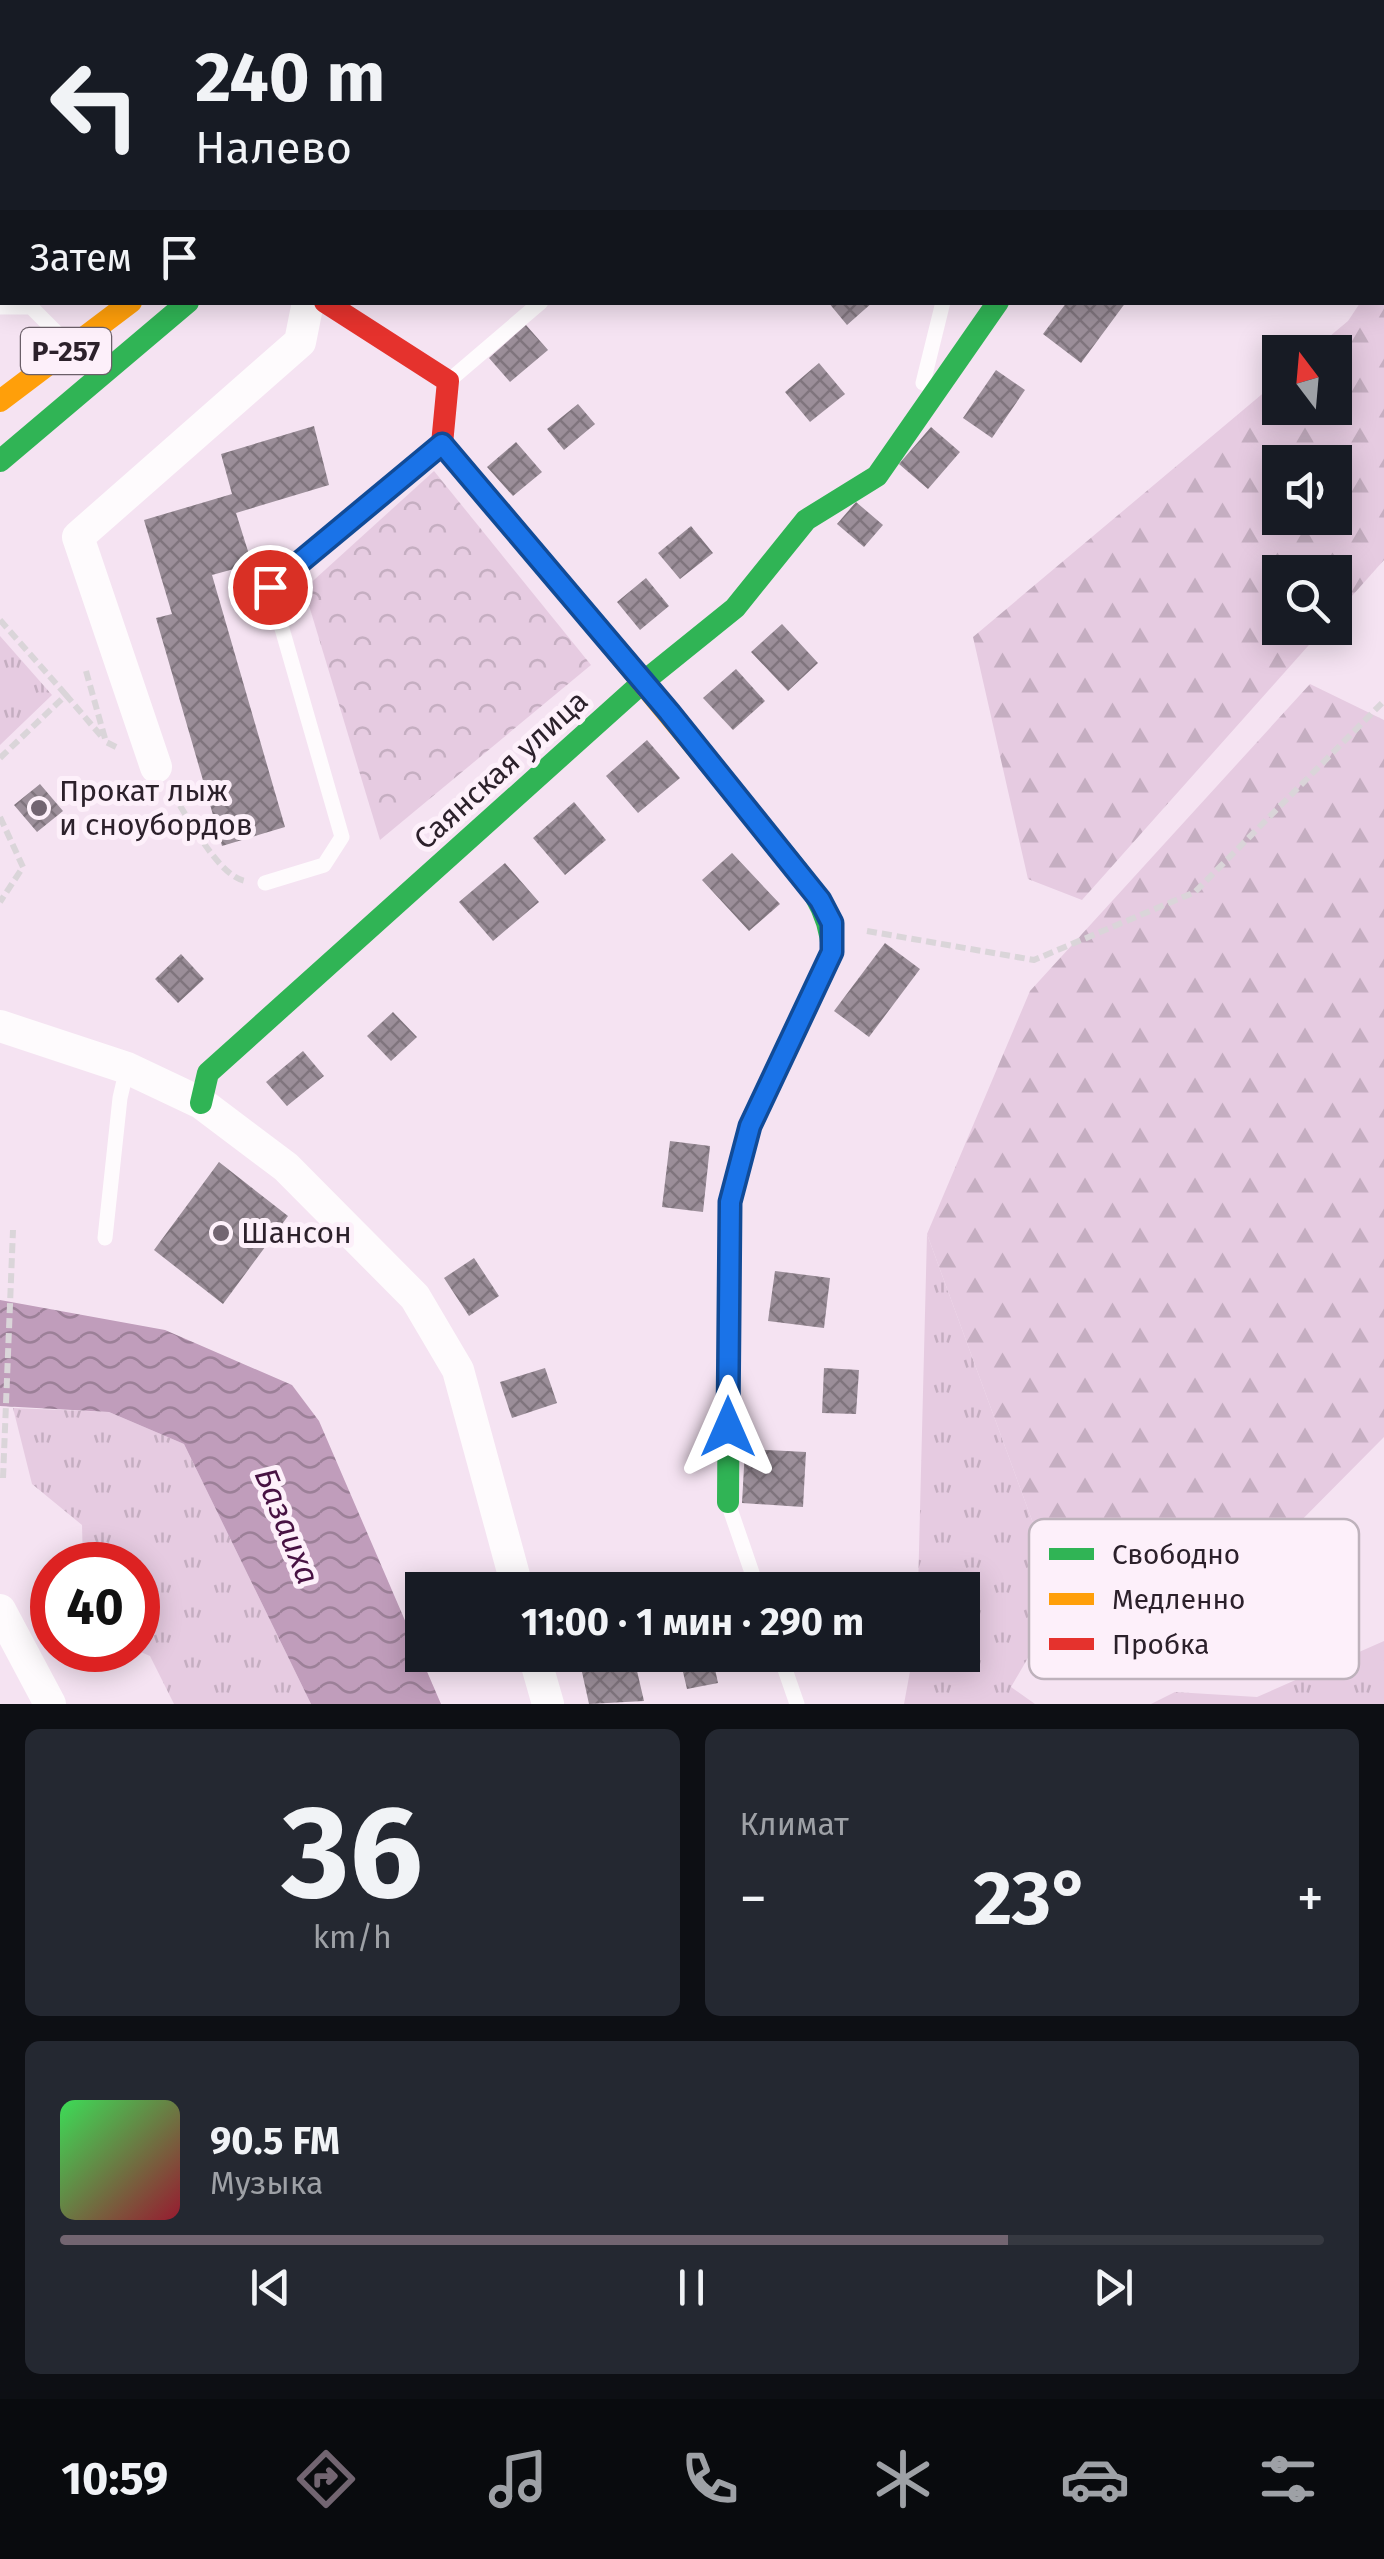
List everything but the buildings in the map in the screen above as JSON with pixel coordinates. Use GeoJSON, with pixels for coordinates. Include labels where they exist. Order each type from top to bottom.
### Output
{"type":"FeatureCollection","features":[{"type":"Feature","properties":{"kind":"main road","name":"Р-257"},"geometry":{"type":"LineString","coordinates":[[0,401],[128,305]]}},
{"type":"Feature","properties":{"kind":"main road"},"geometry":{"type":"LineString","coordinates":[[0,461],[184,305]]}},
{"type":"Feature","properties":{"kind":"main road"},"geometry":{"type":"LineString","coordinates":[[330,305],[448,382],[442,444],[820,900],[832,923],[832,952],[750,1126],[730,1202],[728,1502]]}},
{"type":"Feature","properties":{"kind":"main road","name":"Саянская улица"},"geometry":{"type":"LineString","coordinates":[[201,1103],[208,1074],[642,683],[735,608],[806,520],[877,476],[996,305]]}},
{"type":"Feature","properties":{"kind":"street"},"geometry":{"type":"LineString","coordinates":[[156,767],[78,537],[300,342],[307,305]]}},
{"type":"Feature","properties":{"kind":"street"},"geometry":{"type":"LineString","coordinates":[[1,1032],[127,1068],[201,1103],[286,1167],[414,1297],[458,1370],[513,1572]]}},
{"type":"Feature","properties":{"kind":"street"},"geometry":{"type":"LineString","coordinates":[[0,1610],[50,1704]]}},
{"type":"Feature","properties":{"kind":"street"},"geometry":{"type":"LineString","coordinates":[[539,1672],[548,1704]]}},
{"type":"Feature","properties":{"kind":"lane"},"geometry":{"type":"LineString","coordinates":[[448,382],[537,305]]}},
{"type":"Feature","properties":{"kind":"lane"},"geometry":{"type":"LineString","coordinates":[[914,421],[942,305]]}},
{"type":"Feature","properties":{"kind":"lane"},"geometry":{"type":"LineString","coordinates":[[0,306],[32,306],[52,323],[70,348]]}},
{"type":"Feature","properties":{"kind":"lane"},"geometry":{"type":"LineString","coordinates":[[265,883],[324,865],[342,837],[270,587],[442,444]]}},
{"type":"Feature","properties":{"kind":"lane"},"geometry":{"type":"LineString","coordinates":[[105,1238],[120,1098],[127,1068]]}},
{"type":"Feature","properties":{"kind":"lane"},"geometry":{"type":"LineString","coordinates":[[728,1502],[752,1572]]}},
{"type":"Feature","properties":{"kind":"lane"},"geometry":{"type":"LineString","coordinates":[[786,1672],[796,1704]]}},
{"type":"Feature","properties":{"kind":"path"},"geometry":{"type":"LineString","coordinates":[[0,620],[106,742]]}},
{"type":"Feature","properties":{"kind":"path"},"geometry":{"type":"LineString","coordinates":[[0,758],[66,696]]}},
{"type":"Feature","properties":{"kind":"path"},"geometry":{"type":"LineString","coordinates":[[832,923],[912,942],[1034,960],[1195,892],[1384,701]]}},
{"type":"Feature","properties":{"kind":"path"},"geometry":{"type":"LineString","coordinates":[[0,817],[24,867],[0,902]]}},
{"type":"Feature","properties":{"kind":"path"},"geometry":{"type":"LineString","coordinates":[[3,1478],[13,1230]]}},
{"type":"Feature","properties":{"kind":"green space"},"geometry":{"type":"Polygon","coordinates":[[[1359,305],[1384,305],[1384,560],[1352,596],[1352,555],[1262,555],[1262,645],[1309,645],[1082,900],[1028,879],[973,637],[1262,394],[1262,425],[1352,425],[1352,335],[1331,335],[1359,305]]]}},
{"type":"Feature","properties":{"kind":"green space"},"geometry":{"type":"Polygon","coordinates":[[[434,471],[591,665],[380,840],[304,589],[434,471]]]}},
{"type":"Feature","properties":{"kind":"green space"},"geometry":{"type":"Polygon","coordinates":[[[0,636],[52,695],[0,745],[0,636]]]}},
{"type":"Feature","properties":{"kind":"green space"},"geometry":{"type":"Polygon","coordinates":[[[1310,684],[1384,720],[1384,1437],[1303,1519],[1032,1519],[927,1234],[1030,991],[1310,684]]]}},
{"type":"Feature","properties":{"kind":"green space"},"geometry":{"type":"Polygon","coordinates":[[[927,1234],[1032,1519],[1029,1656],[1011,1687],[1035,1704],[904,1704],[910,1672],[980,1672],[980,1572],[918,1572],[927,1234]]]}},
{"type":"Feature","properties":{"kind":"green space"},"geometry":{"type":"Polygon","coordinates":[[[13,1408],[109,1412],[184,1444],[311,1704],[174,1704],[158,1672],[160,1542],[82,1542],[82,1525],[32,1484],[13,1408]]]}},
{"type":"Feature","properties":{"kind":"green space"},"geometry":{"type":"Polygon","coordinates":[[[1384,1641],[1384,1704],[1151,1704],[1175,1692],[1257,1697],[1298,1679],[1359,1679],[1359,1652],[1384,1641]]]}},
{"type":"Feature","properties":{"kind":"water","name":"Базаиха"},"geometry":{"type":"Polygon","coordinates":[[[0,1300],[165,1330],[292,1385],[319,1421],[405,1620],[405,1672],[427,1672],[441,1704],[311,1704],[184,1444],[109,1412],[0,1406],[0,1300]]]}},
{"type":"Feature","properties":{"kind":"traffic: fast"},"geometry":{"type":"LineString","coordinates":[[0,461],[184,305]]}},
{"type":"Feature","properties":{"kind":"traffic: fast"},"geometry":{"type":"LineString","coordinates":[[201,1103],[208,1073],[642,683],[735,608],[806,520],[877,476],[996,305]]}},
{"type":"Feature","properties":{"kind":"traffic: fast"},"geometry":{"type":"LineString","coordinates":[[728,1502],[730,1202],[750,1126],[832,952],[830,933],[818,901],[764,830]]}},
{"type":"Feature","properties":{"kind":"traffic: slow"},"geometry":{"type":"LineString","coordinates":[[0,401],[127,305]]}},
{"type":"Feature","properties":{"kind":"traffic: slow"},"geometry":{"type":"LineString","coordinates":[[559,582],[764,830]]}},
{"type":"Feature","properties":{"kind":"traffic: jam"},"geometry":{"type":"LineString","coordinates":[[330,305],[448,381],[442,444],[559,582]]}},
{"type":"Feature","properties":{"kind":"place","name":"Прокат лыж и сноубордов"},"geometry":{"type":"Point","coordinates":[39,808]}},
{"type":"Feature","properties":{"kind":"place","name":"Шансон"},"geometry":{"type":"Point","coordinates":[221,1233]}},
{"type":"Feature","properties":{"kind":"route"},"geometry":{"type":"LineString","coordinates":[[270,587],[442,444],[669,712],[820,900],[832,923],[832,952],[750,1126],[730,1202],[728,1427]]}}]}
